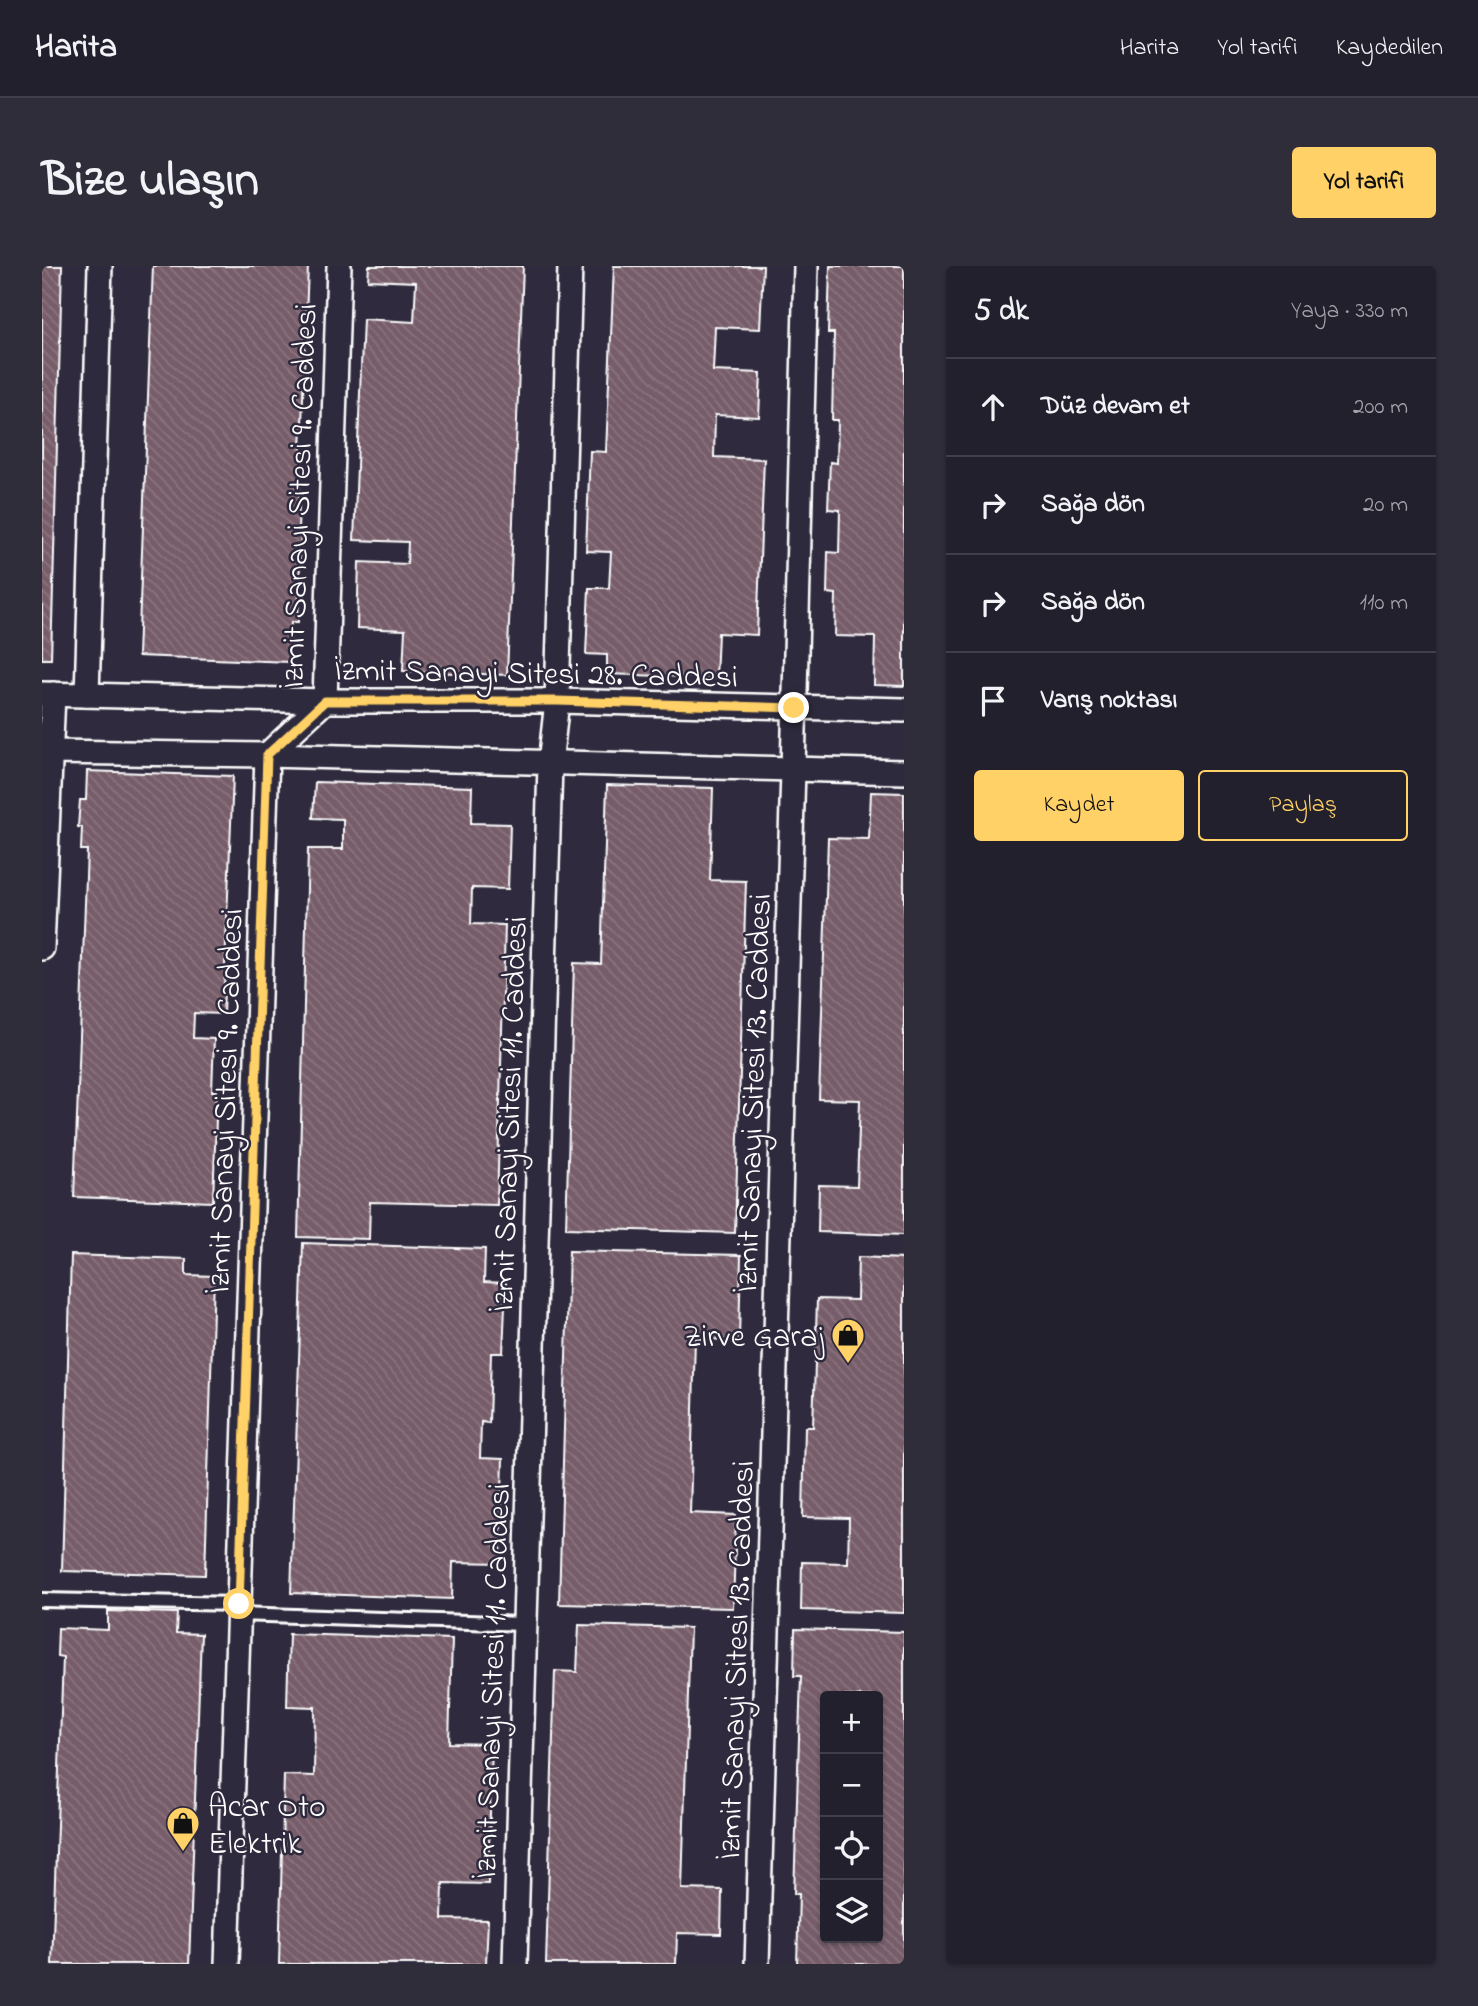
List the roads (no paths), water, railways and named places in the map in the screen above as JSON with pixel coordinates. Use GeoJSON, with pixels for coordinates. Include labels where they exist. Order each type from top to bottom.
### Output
{"type":"FeatureCollection","features":[{"type":"Feature","properties":{"kind":"street"},"geometry":{"type":"LineString","coordinates":[[87,695],[100,266]]}},
{"type":"Feature","properties":{"kind":"street","name":"İzmit Sanayi Sitesi 9. Caddesi"},"geometry":{"type":"LineString","coordinates":[[227,1964],[267,755],[325,701],[339,266]]}},
{"type":"Feature","properties":{"kind":"street","name":"İzmit Sanayi Sitesi 11. Caddesi"},"geometry":{"type":"LineString","coordinates":[[515,1964],[550,764],[557,701],[570,266]]}},
{"type":"Feature","properties":{"kind":"street","name":"İzmit Sanayi Sitesi 13. Caddesi"},"geometry":{"type":"LineString","coordinates":[[757,1964],[806,266]]}},
{"type":"Feature","properties":{"kind":"street"},"geometry":{"type":"LineString","coordinates":[[42,948],[47,694]]}},
{"type":"Feature","properties":{"kind":"street","name":"İzmit Sanayi Sitesi 28. Caddesi"},"geometry":{"type":"LineString","coordinates":[[47,694],[325,701],[557,701],[904,710]]}},
{"type":"Feature","properties":{"kind":"street"},"geometry":{"type":"LineString","coordinates":[[46,753],[267,755],[904,772]]}},
{"type":"Feature","properties":{"kind":"lane"},"geometry":{"type":"LineString","coordinates":[[42,1600],[524,1624]]}},
{"type":"Feature","properties":{"kind":"place","name":"Zirve Garaj"},"geometry":{"type":"Point","coordinates":[848,1365]}},
{"type":"Feature","properties":{"kind":"place","name":"Acar Oto Elektrik"},"geometry":{"type":"Point","coordinates":[183,1853]}}]}
